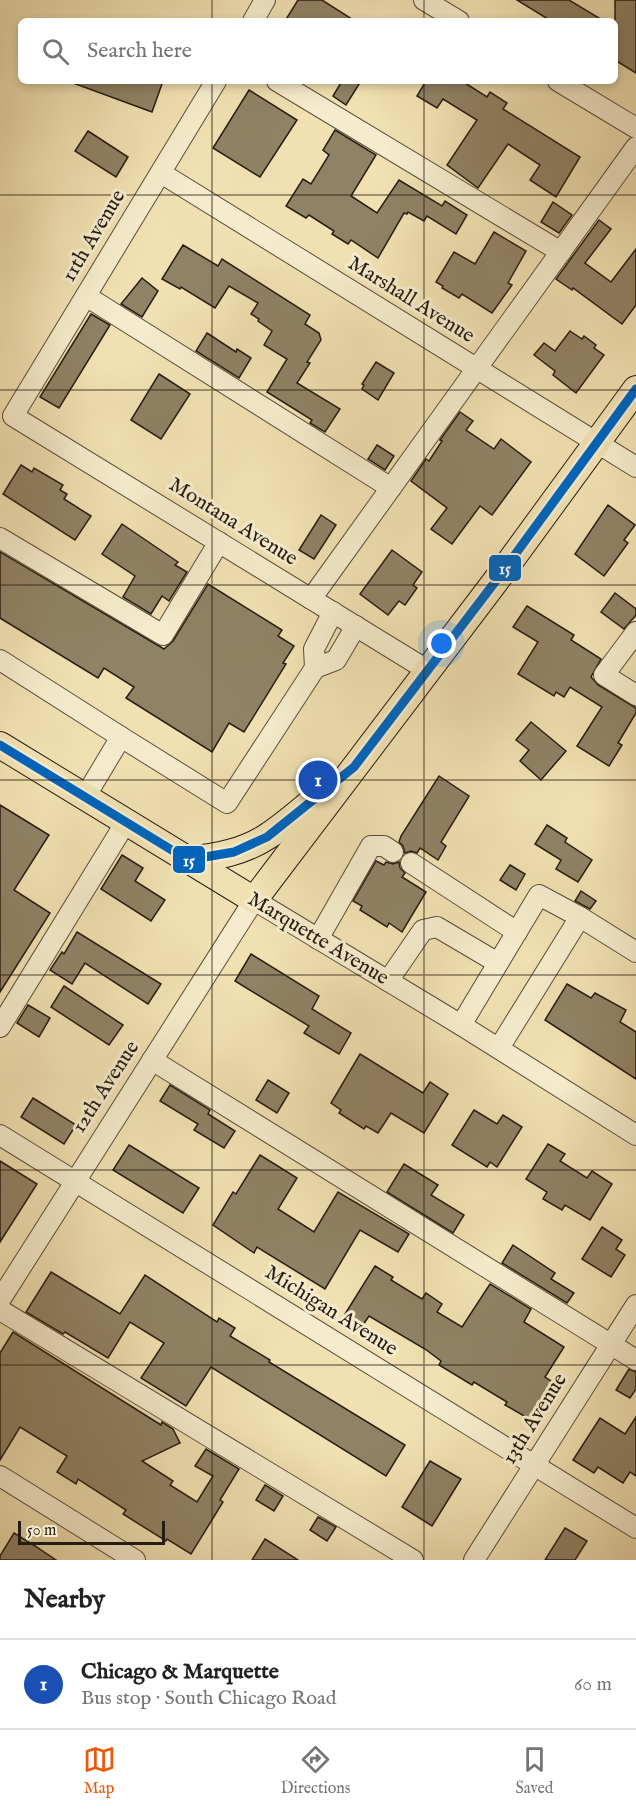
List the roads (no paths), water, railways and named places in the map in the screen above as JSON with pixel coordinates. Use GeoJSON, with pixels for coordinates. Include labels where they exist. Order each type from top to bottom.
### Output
{"type":"FeatureCollection","features":[{"type":"Feature","properties":{"kind":"main road"},"geometry":{"type":"LineString","coordinates":[[254,900],[495,582],[636,389]]}},
{"type":"Feature","properties":{"kind":"main road","name":"Marquette Avenue"},"geometry":{"type":"LineString","coordinates":[[0,745],[254,900]]}},
{"type":"Feature","properties":{"kind":"main road"},"geometry":{"type":"LineString","coordinates":[[188,860],[214,858],[267,837],[354,767]]}},
{"type":"Feature","properties":{"kind":"street"},"geometry":{"type":"LineString","coordinates":[[255,18],[266,0]]}},
{"type":"Feature","properties":{"kind":"street"},"geometry":{"type":"LineString","coordinates":[[424,0],[454,18]]}},
{"type":"Feature","properties":{"kind":"street","name":"11th Avenue"},"geometry":{"type":"LineString","coordinates":[[13,416],[214,84]]}},
{"type":"Feature","properties":{"kind":"street"},"geometry":{"type":"LineString","coordinates":[[282,84],[561,252]]}},
{"type":"Feature","properties":{"kind":"street"},"geometry":{"type":"LineString","coordinates":[[563,84],[636,128]]}},
{"type":"Feature","properties":{"kind":"street"},"geometry":{"type":"LineString","coordinates":[[311,599],[636,147]]}},
{"type":"Feature","properties":{"kind":"street","name":"Marshall Avenue"},"geometry":{"type":"LineString","coordinates":[[160,173],[636,467]]}},
{"type":"Feature","properties":{"kind":"street"},"geometry":{"type":"LineString","coordinates":[[86,296],[391,489]]}},
{"type":"Feature","properties":{"kind":"street","name":"Montana Avenue"},"geometry":{"type":"LineString","coordinates":[[13,416],[427,670]]}},
{"type":"Feature","properties":{"kind":"street"},"geometry":{"type":"LineString","coordinates":[[0,538],[163,635],[219,542]]}},
{"type":"Feature","properties":{"kind":"street"},"geometry":{"type":"LineString","coordinates":[[315,668],[314,649],[333,612]]}},
{"type":"Feature","properties":{"kind":"street"},"geometry":{"type":"LineString","coordinates":[[0,660],[227,802],[315,668],[336,660],[356,626]]}},
{"type":"Feature","properties":{"kind":"street"},"geometry":{"type":"LineString","coordinates":[[636,632],[604,675],[636,695]]}},
{"type":"Feature","properties":{"kind":"street"},"geometry":{"type":"LineString","coordinates":[[85,797],[121,737]]}},
{"type":"Feature","properties":{"kind":"street"},"geometry":{"type":"LineString","coordinates":[[0,1027],[126,822]]}},
{"type":"Feature","properties":{"kind":"street"},"geometry":{"type":"LineString","coordinates":[[318,939],[371,846],[384,846],[393,852]]}},
{"type":"Feature","properties":{"kind":"street"},"geometry":{"type":"LineString","coordinates":[[411,863],[517,932]]}},
{"type":"Feature","properties":{"kind":"street"},"geometry":{"type":"LineString","coordinates":[[461,1025],[539,895],[580,917],[636,952]]}},
{"type":"Feature","properties":{"kind":"street","name":"Marquette Avenue"},"geometry":{"type":"LineString","coordinates":[[254,900],[499,1048],[636,1135]]}},
{"type":"Feature","properties":{"kind":"street","name":"12th Avenue"},"geometry":{"type":"LineString","coordinates":[[0,1300],[254,900]]}},
{"type":"Feature","properties":{"kind":"street"},"geometry":{"type":"LineString","coordinates":[[499,1048],[580,917]]}},
{"type":"Feature","properties":{"kind":"street"},"geometry":{"type":"LineString","coordinates":[[388,981],[423,930],[437,927],[498,963]]}},
{"type":"Feature","properties":{"kind":"street"},"geometry":{"type":"LineString","coordinates":[[152,1060],[636,1360]]}},
{"type":"Feature","properties":{"kind":"street","name":"Michigan Avenue"},"geometry":{"type":"LineString","coordinates":[[0,1135],[636,1528]]}},
{"type":"Feature","properties":{"kind":"street","name":"13th Avenue"},"geometry":{"type":"LineString","coordinates":[[474,1560],[636,1305]]}},
{"type":"Feature","properties":{"kind":"street"},"geometry":{"type":"LineString","coordinates":[[0,1310],[413,1560]]}},
{"type":"Feature","properties":{"kind":"street"},"geometry":{"type":"LineString","coordinates":[[0,1476],[135,1560]]}},
{"type":"Feature","properties":{"kind":"place","name":"Chicago & Marquette"},"geometry":{"type":"Point","coordinates":[318,780]}}]}
